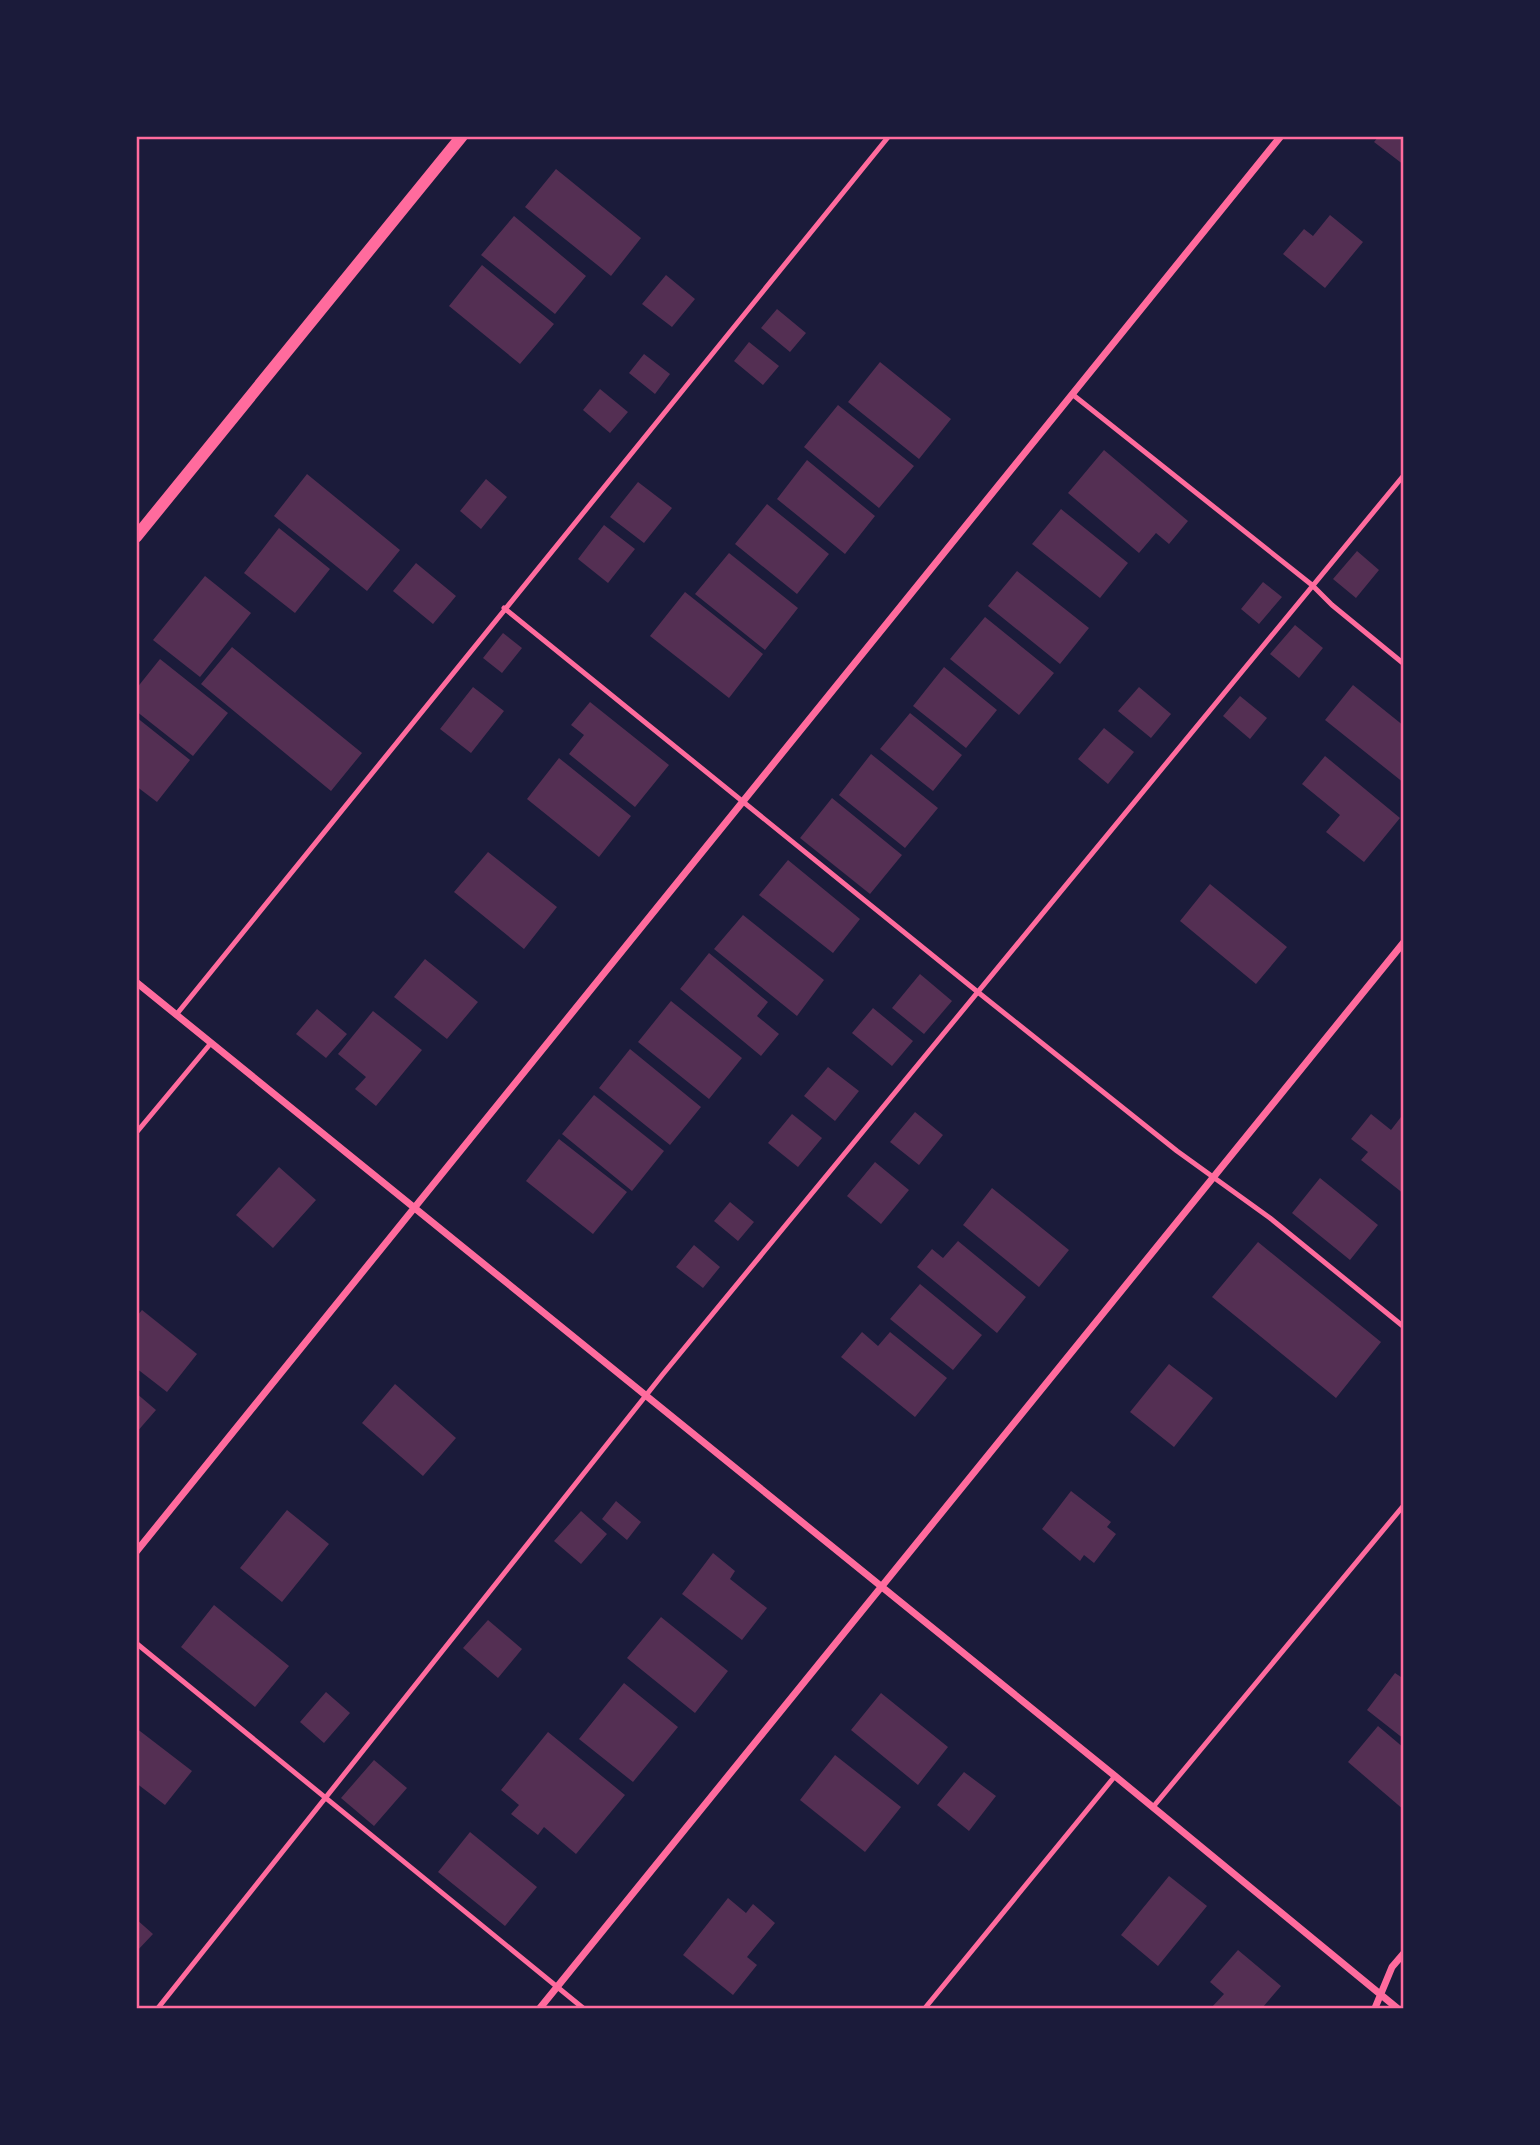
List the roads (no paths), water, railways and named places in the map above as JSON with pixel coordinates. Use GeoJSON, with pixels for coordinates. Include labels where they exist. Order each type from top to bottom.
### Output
{"type":"FeatureCollection","features":[{"type":"Feature","properties":{"kind":"street"},"geometry":{"type":"LineString","coordinates":[[136,537],[461,136]]}},
{"type":"Feature","properties":{"kind":"street"},"geometry":{"type":"LineString","coordinates":[[136,1552],[1281,136]]}},
{"type":"Feature","properties":{"kind":"street"},"geometry":{"type":"LineString","coordinates":[[540,2008],[1404,943]]}},
{"type":"Feature","properties":{"kind":"street"},"geometry":{"type":"LineString","coordinates":[[136,982],[1397,2008]]}},
{"type":"Feature","properties":{"kind":"street"},"geometry":{"type":"LineString","coordinates":[[1375,2008],[1392,1967],[1404,1953]]}},
{"type":"Feature","properties":{"kind":"lane"},"geometry":{"type":"LineString","coordinates":[[176,1014],[889,136]]}},
{"type":"Feature","properties":{"kind":"lane"},"geometry":{"type":"LineString","coordinates":[[1072,394],[1312,585],[1332,605],[1404,664]]}},
{"type":"Feature","properties":{"kind":"lane"},"geometry":{"type":"LineString","coordinates":[[158,2008],[646,1396],[1404,475]]}},
{"type":"Feature","properties":{"kind":"lane"},"geometry":{"type":"LineString","coordinates":[[504,608],[1177,1151],[1214,1175],[1404,1326]]}},
{"type":"Feature","properties":{"kind":"lane"},"geometry":{"type":"LineString","coordinates":[[136,1133],[211,1043]]}},
{"type":"Feature","properties":{"kind":"lane"},"geometry":{"type":"LineString","coordinates":[[1153,1807],[1404,1506]]}},
{"type":"Feature","properties":{"kind":"lane"},"geometry":{"type":"LineString","coordinates":[[136,1643],[583,2008]]}},
{"type":"Feature","properties":{"kind":"lane"},"geometry":{"type":"LineString","coordinates":[[925,2008],[1115,1776]]}}]}
